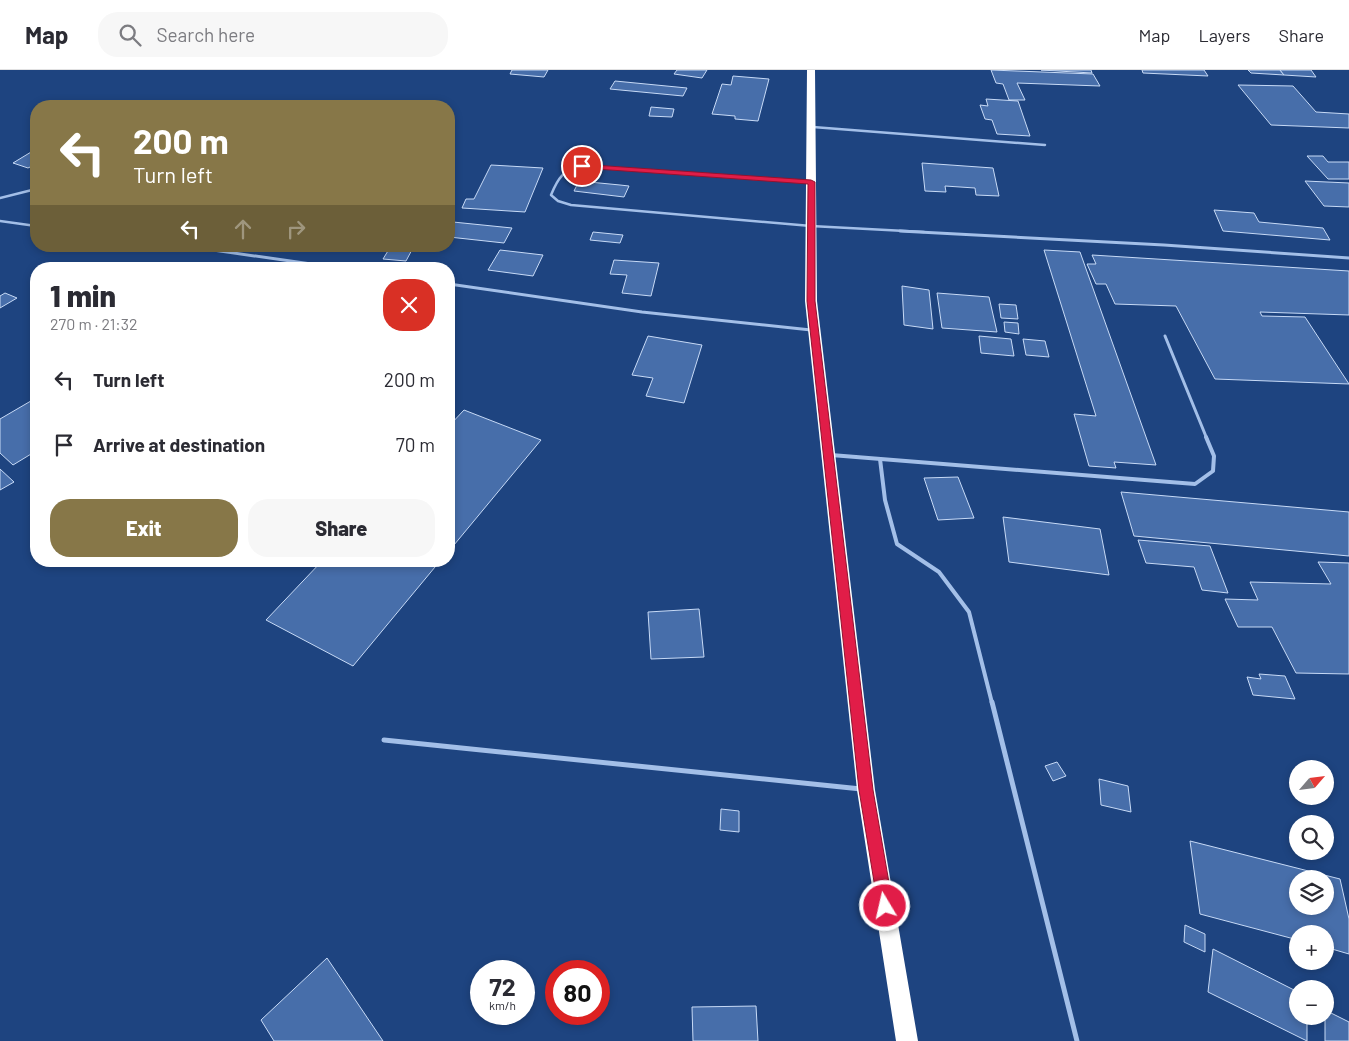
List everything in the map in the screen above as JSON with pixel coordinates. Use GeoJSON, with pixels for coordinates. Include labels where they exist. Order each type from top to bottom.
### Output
{"type":"FeatureCollection","features":[{"type":"Feature","properties":{"kind":"highway"},"geometry":{"type":"LineString","coordinates":[[811,70],[811,301],[866,790],[907,1041]]}},
{"type":"Feature","properties":{"kind":"lane"},"geometry":{"type":"LineString","coordinates":[[812,127],[1045,145]]}},
{"type":"Feature","properties":{"kind":"lane"},"geometry":{"type":"LineString","coordinates":[[811,182],[582,166],[570,168],[560,173],[551,194],[558,201],[571,205],[811,226],[1164,245],[1349,258]]}},
{"type":"Feature","properties":{"kind":"lane"},"geometry":{"type":"LineString","coordinates":[[0,198],[30,190]]}},
{"type":"Feature","properties":{"kind":"lane"},"geometry":{"type":"LineString","coordinates":[[0,221],[30,225]]}},
{"type":"Feature","properties":{"kind":"lane"},"geometry":{"type":"LineString","coordinates":[[228,252],[297,262]]}},
{"type":"Feature","properties":{"kind":"lane"},"geometry":{"type":"LineString","coordinates":[[455,285],[642,312],[814,330]]}},
{"type":"Feature","properties":{"kind":"lane"},"geometry":{"type":"LineString","coordinates":[[828,454],[1196,484],[1214,471],[1214,456],[1165,336]]}},
{"type":"Feature","properties":{"kind":"lane"},"geometry":{"type":"LineString","coordinates":[[880,459],[886,500],[897,544],[939,572],[969,612],[1077,1041]]}},
{"type":"Feature","properties":{"kind":"lane"},"geometry":{"type":"LineString","coordinates":[[384,740],[866,790]]}},
{"type":"Feature","properties":{"kind":"building"},"geometry":{"type":"Polygon","coordinates":[[[512,70],[548,70],[544,77],[510,74],[512,70]]]}},
{"type":"Feature","properties":{"kind":"building"},"geometry":{"type":"Polygon","coordinates":[[[677,70],[707,70],[702,78],[674,74],[677,70]]]}},
{"type":"Feature","properties":{"kind":"building"},"geometry":{"type":"Polygon","coordinates":[[[991,70],[1093,74],[1100,86],[1017,83],[1025,100],[1009,100],[1003,84],[996,83],[991,70]]]}},
{"type":"Feature","properties":{"kind":"building"},"geometry":{"type":"Polygon","coordinates":[[[1041,70],[1091,70],[1092,73],[1041,70]]]}},
{"type":"Feature","properties":{"kind":"building"},"geometry":{"type":"Polygon","coordinates":[[[1142,70],[1204,70],[1208,76],[1143,73],[1142,70]]]}},
{"type":"Feature","properties":{"kind":"building"},"geometry":{"type":"Polygon","coordinates":[[[1248,70],[1280,70],[1284,75],[1251,73],[1248,70]]]}},
{"type":"Feature","properties":{"kind":"building"},"geometry":{"type":"Polygon","coordinates":[[[1280,70],[1311,70],[1316,77],[1284,75],[1280,70]]]}},
{"type":"Feature","properties":{"kind":"building"},"geometry":{"type":"Polygon","coordinates":[[[733,76],[769,79],[758,121],[712,114],[722,84],[731,85],[733,76]]]}},
{"type":"Feature","properties":{"kind":"building"},"geometry":{"type":"Polygon","coordinates":[[[615,81],[687,88],[683,96],[610,89],[615,81]]]}},
{"type":"Feature","properties":{"kind":"building"},"geometry":{"type":"Polygon","coordinates":[[[1238,85],[1293,86],[1316,112],[1349,114],[1349,128],[1271,125],[1238,85]]]}},
{"type":"Feature","properties":{"kind":"building"},"geometry":{"type":"Polygon","coordinates":[[[986,99],[1018,101],[1030,136],[997,134],[992,120],[985,119],[980,105],[988,106],[986,99]]]}},
{"type":"Feature","properties":{"kind":"building"},"geometry":{"type":"Polygon","coordinates":[[[651,107],[674,109],[672,117],[649,116],[651,107]]]}},
{"type":"Feature","properties":{"kind":"building"},"geometry":{"type":"Polygon","coordinates":[[[30,153],[30,167],[13,163],[30,153]]]}},
{"type":"Feature","properties":{"kind":"building"},"geometry":{"type":"Polygon","coordinates":[[[1307,156],[1323,156],[1328,162],[1349,162],[1349,179],[1328,179],[1307,156]]]}},
{"type":"Feature","properties":{"kind":"building"},"geometry":{"type":"Polygon","coordinates":[[[922,163],[993,168],[999,196],[976,195],[975,188],[945,186],[946,192],[925,191],[922,163]]]}},
{"type":"Feature","properties":{"kind":"building"},"geometry":{"type":"Polygon","coordinates":[[[491,165],[543,168],[525,212],[462,208],[466,199],[474,199],[491,165]]]}},
{"type":"Feature","properties":{"kind":"building"},"geometry":{"type":"Polygon","coordinates":[[[579,181],[629,186],[624,197],[574,191],[579,181]]]}},
{"type":"Feature","properties":{"kind":"building"},"geometry":{"type":"Polygon","coordinates":[[[1305,181],[1349,183],[1349,207],[1324,206],[1305,181]]]}},
{"type":"Feature","properties":{"kind":"building"},"geometry":{"type":"Polygon","coordinates":[[[1214,210],[1254,213],[1259,222],[1323,228],[1330,240],[1223,231],[1214,210]]]}},
{"type":"Feature","properties":{"kind":"building"},"geometry":{"type":"Polygon","coordinates":[[[455,222],[512,228],[504,243],[455,238],[455,222]]]}},
{"type":"Feature","properties":{"kind":"building"},"geometry":{"type":"Polygon","coordinates":[[[593,232],[623,235],[620,243],[590,240],[593,232]]]}},
{"type":"Feature","properties":{"kind":"building"},"geometry":{"type":"Polygon","coordinates":[[[500,250],[543,255],[533,276],[488,270],[500,250]]]}},
{"type":"Feature","properties":{"kind":"building"},"geometry":{"type":"Polygon","coordinates":[[[1044,250],[1080,252],[1156,465],[1114,462],[1116,468],[1089,466],[1074,414],[1096,416],[1044,250]]]}},
{"type":"Feature","properties":{"kind":"building"},"geometry":{"type":"Polygon","coordinates":[[[387,252],[411,252],[406,261],[383,259],[387,252]]]}},
{"type":"Feature","properties":{"kind":"building"},"geometry":{"type":"Polygon","coordinates":[[[1092,255],[1349,271],[1349,315],[1260,312],[1262,316],[1305,317],[1349,384],[1215,379],[1176,306],[1115,304],[1106,284],[1096,284],[1087,264],[1096,264],[1092,255]]]}},
{"type":"Feature","properties":{"kind":"building"},"geometry":{"type":"Polygon","coordinates":[[[614,260],[659,263],[651,296],[622,293],[627,275],[610,274],[614,260]]]}},
{"type":"Feature","properties":{"kind":"building"},"geometry":{"type":"Polygon","coordinates":[[[902,286],[929,290],[933,329],[904,325],[902,286]]]}},
{"type":"Feature","properties":{"kind":"building"},"geometry":{"type":"Polygon","coordinates":[[[5,293],[17,298],[0,308],[0,296],[5,293]]]}},
{"type":"Feature","properties":{"kind":"building"},"geometry":{"type":"Polygon","coordinates":[[[937,293],[989,297],[997,332],[942,328],[937,293]]]}},
{"type":"Feature","properties":{"kind":"building"},"geometry":{"type":"Polygon","coordinates":[[[999,304],[1016,305],[1018,319],[1001,318],[999,304]]]}},
{"type":"Feature","properties":{"kind":"building"},"geometry":{"type":"Polygon","coordinates":[[[1004,322],[1018,323],[1019,334],[1005,332],[1004,322]]]}},
{"type":"Feature","properties":{"kind":"building"},"geometry":{"type":"Polygon","coordinates":[[[648,336],[702,345],[684,403],[646,396],[653,378],[632,375],[648,336]]]}},
{"type":"Feature","properties":{"kind":"building"},"geometry":{"type":"Polygon","coordinates":[[[979,336],[1011,339],[1014,356],[981,353],[979,336]]]}},
{"type":"Feature","properties":{"kind":"building"},"geometry":{"type":"Polygon","coordinates":[[[1023,339],[1045,341],[1049,357],[1026,355],[1023,339]]]}},
{"type":"Feature","properties":{"kind":"building"},"geometry":{"type":"Polygon","coordinates":[[[30,402],[30,455],[13,465],[0,453],[0,419],[30,402]]]}},
{"type":"Feature","properties":{"kind":"building"},"geometry":{"type":"Polygon","coordinates":[[[464,410],[541,440],[455,544],[455,420],[464,410]]]}},
{"type":"Feature","properties":{"kind":"building"},"geometry":{"type":"Polygon","coordinates":[[[0,469],[14,482],[0,490],[0,469]]]}},
{"type":"Feature","properties":{"kind":"building"},"geometry":{"type":"Polygon","coordinates":[[[958,477],[974,518],[938,520],[924,478],[958,477]]]}},
{"type":"Feature","properties":{"kind":"building"},"geometry":{"type":"Polygon","coordinates":[[[1121,492],[1349,512],[1349,556],[1134,536],[1121,492]]]}},
{"type":"Feature","properties":{"kind":"building"},"geometry":{"type":"Polygon","coordinates":[[[1003,517],[1100,529],[1109,575],[1009,562],[1003,517]]]}},
{"type":"Feature","properties":{"kind":"building"},"geometry":{"type":"Polygon","coordinates":[[[1138,540],[1210,546],[1228,593],[1202,590],[1194,567],[1146,563],[1138,540]]]}},
{"type":"Feature","properties":{"kind":"building"},"geometry":{"type":"Polygon","coordinates":[[[1318,562],[1349,563],[1349,674],[1296,673],[1272,627],[1238,627],[1225,599],[1258,600],[1250,582],[1331,584],[1318,562]]]}},
{"type":"Feature","properties":{"kind":"building"},"geometry":{"type":"Polygon","coordinates":[[[316,567],[435,567],[353,666],[266,620],[316,567]]]}},
{"type":"Feature","properties":{"kind":"building"},"geometry":{"type":"Polygon","coordinates":[[[699,609],[704,657],[651,659],[648,612],[699,609]]]}},
{"type":"Feature","properties":{"kind":"building"},"geometry":{"type":"Polygon","coordinates":[[[1259,674],[1285,676],[1295,699],[1253,695],[1247,677],[1261,679],[1259,674]]]}},
{"type":"Feature","properties":{"kind":"building"},"geometry":{"type":"Polygon","coordinates":[[[1057,762],[1066,776],[1053,781],[1045,766],[1057,762]]]}},
{"type":"Feature","properties":{"kind":"building"},"geometry":{"type":"Polygon","coordinates":[[[1099,779],[1128,786],[1131,812],[1101,805],[1099,779]]]}},
{"type":"Feature","properties":{"kind":"building"},"geometry":{"type":"Polygon","coordinates":[[[721,809],[739,811],[739,832],[720,830],[721,809]]]}},
{"type":"Feature","properties":{"kind":"building"},"geometry":{"type":"Polygon","coordinates":[[[1190,841],[1304,870],[1289,870],[1289,915],[1334,915],[1334,877],[1340,879],[1349,919],[1349,954],[1334,950],[1334,925],[1289,925],[1289,938],[1200,914],[1190,841]]]}},
{"type":"Feature","properties":{"kind":"building"},"geometry":{"type":"Polygon","coordinates":[[[1185,925],[1205,934],[1205,952],[1184,942],[1185,925]]]}},
{"type":"Feature","properties":{"kind":"building"},"geometry":{"type":"Polygon","coordinates":[[[1213,949],[1289,987],[1289,1025],[1307,1025],[1307,1041],[1208,992],[1213,949]]]}},
{"type":"Feature","properties":{"kind":"building"},"geometry":{"type":"Polygon","coordinates":[[[327,958],[383,1041],[274,1041],[261,1020],[327,958]]]}},
{"type":"Feature","properties":{"kind":"building"},"geometry":{"type":"Polygon","coordinates":[[[756,1006],[758,1041],[693,1041],[692,1007],[756,1006]]]}},
{"type":"Feature","properties":{"kind":"building"},"geometry":{"type":"Polygon","coordinates":[[[1334,1014],[1349,1022],[1349,1041],[1325,1041],[1325,1025],[1334,1025],[1334,1014]]]}},
{"type":"Feature","properties":{"kind":"route"},"geometry":{"type":"LineString","coordinates":[[582,166],[811,182],[811,301],[866,790],[885,906]]}}]}
